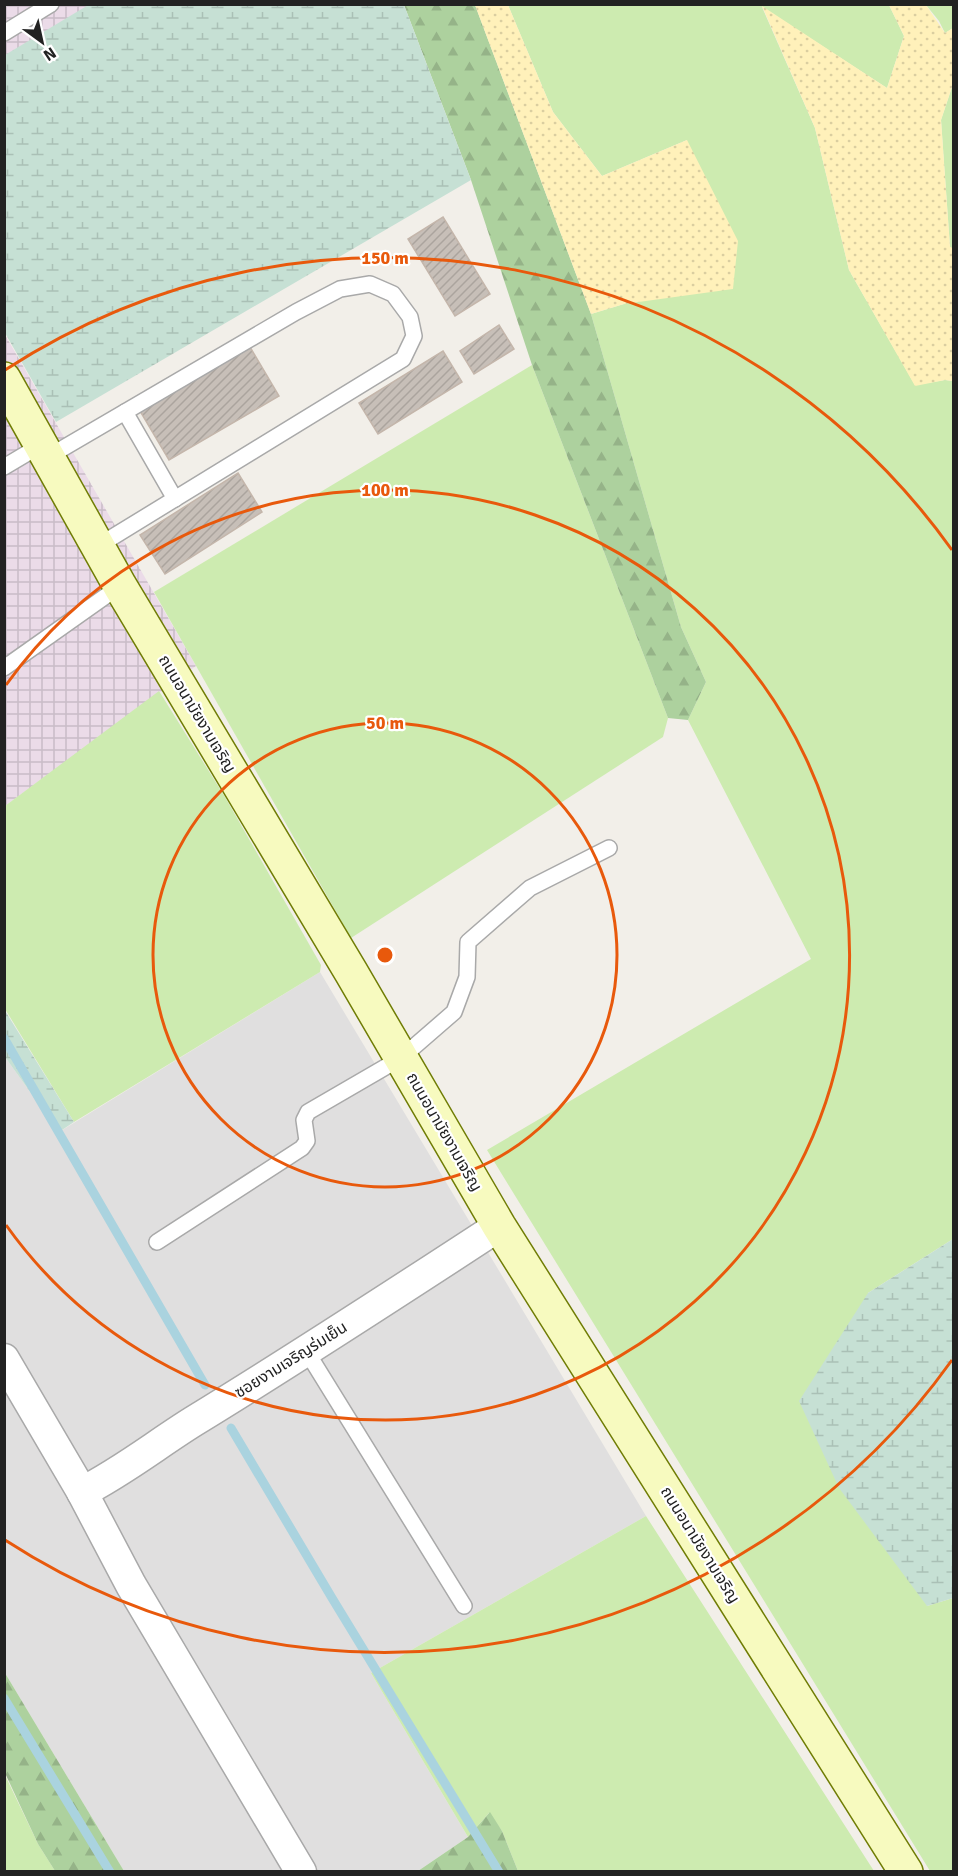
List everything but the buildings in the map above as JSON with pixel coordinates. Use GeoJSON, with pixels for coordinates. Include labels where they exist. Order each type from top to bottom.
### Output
{"type":"FeatureCollection","features":[{"type":"Feature","properties":{"kind":"street","name":"ถนนอนามัยงามเจริญ"},"geometry":{"type":"LineString","coordinates":[[4,379],[120,586],[499,1226],[906,1872]]}},
{"type":"Feature","properties":{"kind":"street","name":"ซอยงามเจริญร่มเย็น"},"geometry":{"type":"LineString","coordinates":[[82,1492],[307,1352],[499,1226]]}},
{"type":"Feature","properties":{"kind":"street"},"geometry":{"type":"LineString","coordinates":[[4,1359],[82,1492],[131,1585],[301,1872]]}},
{"type":"Feature","properties":{"kind":"lane"},"geometry":{"type":"LineString","coordinates":[[4,33],[51,4]]}},
{"type":"Feature","properties":{"kind":"lane"},"geometry":{"type":"LineString","coordinates":[[4,467],[44,451],[125,412],[296,312],[340,290],[370,284],[393,294],[410,317],[414,336],[403,359],[98,546]]}},
{"type":"Feature","properties":{"kind":"lane"},"geometry":{"type":"LineString","coordinates":[[125,412],[175,499]]}},
{"type":"Feature","properties":{"kind":"lane"},"geometry":{"type":"LineString","coordinates":[[4,668],[120,586]]}},
{"type":"Feature","properties":{"kind":"lane"},"geometry":{"type":"LineString","coordinates":[[157,1242],[302,1148],[307,1141],[304,1120],[308,1112],[401,1058],[454,1012],[467,977],[468,942],[530,888],[609,848]]}},
{"type":"Feature","properties":{"kind":"lane"},"geometry":{"type":"LineString","coordinates":[[307,1352],[464,1606]]}},
{"type":"Feature","properties":{"kind":"shaded area"},"geometry":{"type":"Polygon","coordinates":[[[5,4],[91,5],[5,56],[5,4]]]}},
{"type":"Feature","properties":{"kind":"shaded area"},"geometry":{"type":"Polygon","coordinates":[[[4,333],[196,666],[5,806],[4,806],[4,333]]]}},
{"type":"Feature","properties":{"kind":"shaded area"},"geometry":{"type":"Polygon","coordinates":[[[320,972],[646,1516],[371,1673],[468,1837],[418,1871],[124,1871],[5,1673],[5,1057],[59,1132],[320,972]]]}},
{"type":"Feature","properties":{"kind":"green space"},"geometry":{"type":"Polygon","coordinates":[[[90,4],[404,5],[471,180],[56,422],[5,333],[5,55],[90,4]]]}},
{"type":"Feature","properties":{"kind":"green space"},"geometry":{"type":"Polygon","coordinates":[[[404,5],[475,5],[591,314],[681,627],[706,682],[688,720],[668,718],[532,365],[471,180],[404,5]]]}},
{"type":"Feature","properties":{"kind":"green space"},"geometry":{"type":"Polygon","coordinates":[[[508,5],[889,5],[904,36],[887,88],[762,7],[815,128],[849,270],[915,385],[945,380],[953,381],[953,1239],[868,1293],[927,1606],[953,1598],[953,1871],[930,1871],[487,1150],[811,959],[688,720],[706,682],[681,627],[591,314],[624,304],[687,140],[602,176],[553,112],[508,5]]]}},
{"type":"Feature","properties":{"kind":"green space"},"geometry":{"type":"Polygon","coordinates":[[[926,5],[953,5],[953,28],[945,33],[926,5]]]}},
{"type":"Feature","properties":{"kind":"green space"},"geometry":{"type":"Polygon","coordinates":[[[953,84],[953,248],[950,248],[941,120],[953,84]]]}},
{"type":"Feature","properties":{"kind":"green space"},"geometry":{"type":"Polygon","coordinates":[[[532,365],[668,718],[663,737],[351,938],[154,592],[532,365]]]}},
{"type":"Feature","properties":{"kind":"green space"},"geometry":{"type":"Polygon","coordinates":[[[159,691],[225,797],[321,965],[320,972],[74,1122],[5,1009],[5,806],[159,691]]]}},
{"type":"Feature","properties":{"kind":"green space"},"geometry":{"type":"Polygon","coordinates":[[[4,1009],[74,1122],[59,1132],[5,1057],[4,1009]]]}},
{"type":"Feature","properties":{"kind":"green space"},"geometry":{"type":"Polygon","coordinates":[[[953,1239],[953,1598],[927,1606],[839,1488],[799,1401],[868,1293],[953,1239]]]}},
{"type":"Feature","properties":{"kind":"green space"},"geometry":{"type":"Polygon","coordinates":[[[646,1516],[874,1871],[518,1871],[502,1831],[489,1813],[468,1837],[371,1673],[646,1516]]]}},
{"type":"Feature","properties":{"kind":"green space"},"geometry":{"type":"Polygon","coordinates":[[[5,1673],[124,1871],[55,1871],[38,1844],[5,1773],[5,1673]]]}},
{"type":"Feature","properties":{"kind":"green space"},"geometry":{"type":"Polygon","coordinates":[[[4,1773],[38,1844],[55,1871],[5,1871],[4,1773]]]}},
{"type":"Feature","properties":{"kind":"green space"},"geometry":{"type":"Polygon","coordinates":[[[490,1812],[502,1831],[518,1871],[418,1871],[468,1837],[490,1812]]]}},
{"type":"Feature","properties":{"kind":"sand"},"geometry":{"type":"Polygon","coordinates":[[[475,5],[508,5],[553,112],[602,176],[687,140],[738,241],[733,289],[624,304],[591,314],[475,5]]]}},
{"type":"Feature","properties":{"kind":"sand"},"geometry":{"type":"Polygon","coordinates":[[[889,5],[926,5],[945,33],[953,28],[953,84],[941,120],[950,247],[953,248],[953,381],[945,380],[915,386],[849,270],[815,128],[762,6],[887,88],[904,36],[889,5]]]}},
{"type":"Feature","properties":{"kind":"waterway"},"geometry":{"type":"LineString","coordinates":[[4,1038],[205,1385]]}},
{"type":"Feature","properties":{"kind":"waterway"},"geometry":{"type":"LineString","coordinates":[[231,1428],[499,1872]]}},
{"type":"Feature","properties":{"kind":"waterway"},"geometry":{"type":"LineString","coordinates":[[4,1698],[110,1872]]}}]}
